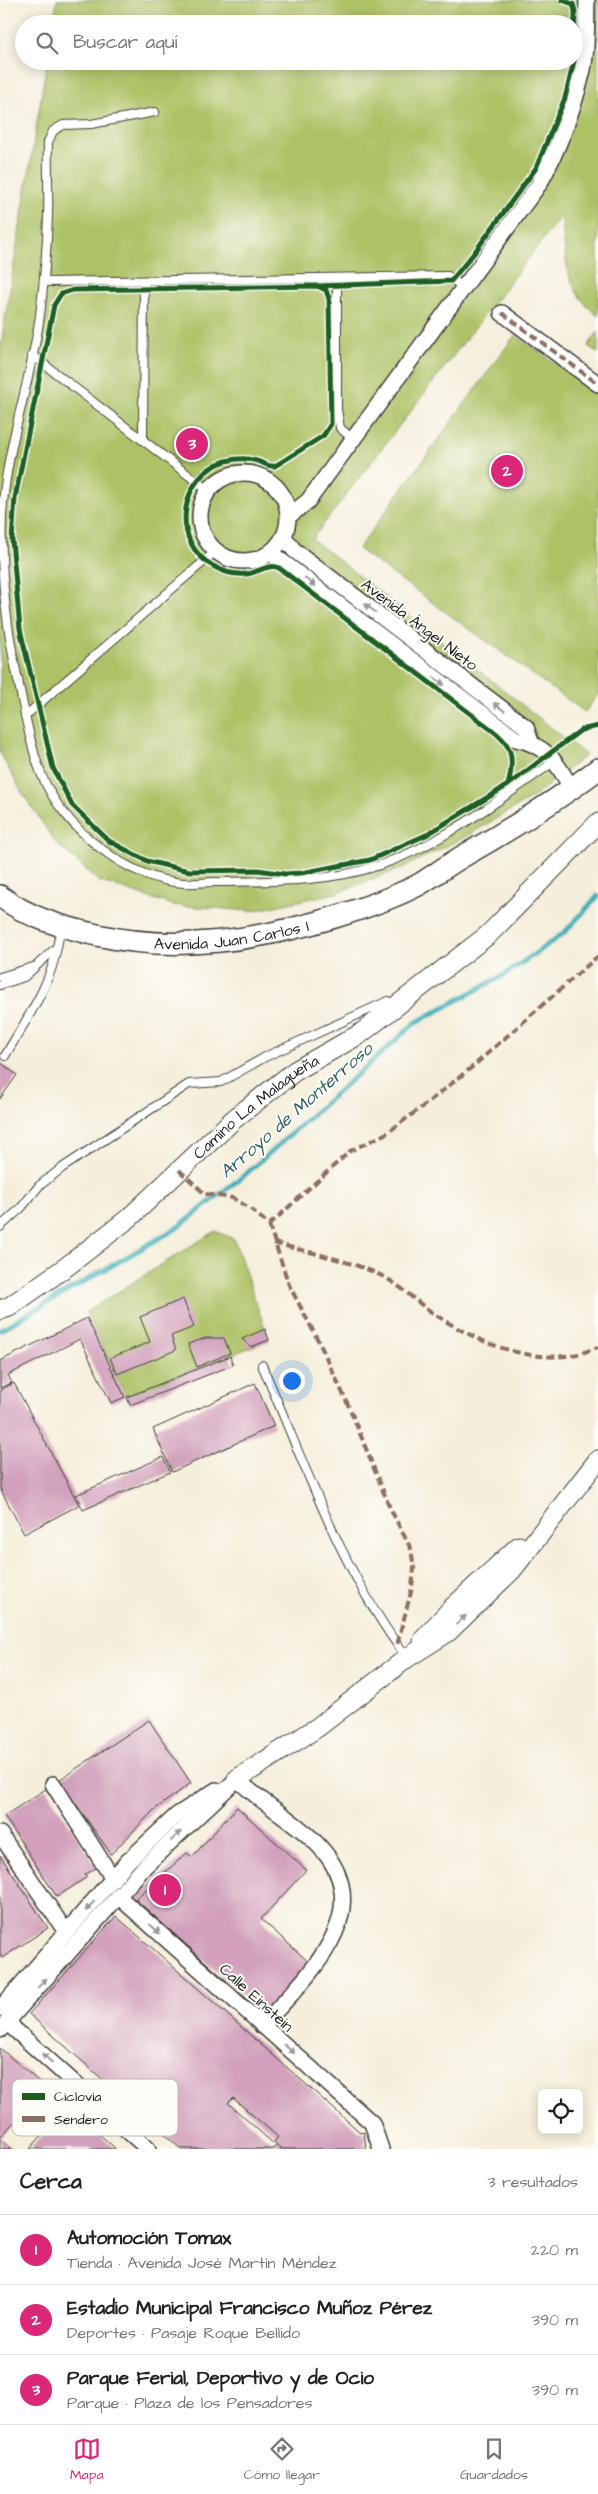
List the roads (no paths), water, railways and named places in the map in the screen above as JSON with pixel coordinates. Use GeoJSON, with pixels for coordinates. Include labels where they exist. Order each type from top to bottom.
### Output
{"type":"FeatureCollection","features":[{"type":"Feature","properties":{"kind":"main road","name":"Avenida Juan Carlos I"},"geometry":{"type":"LineString","coordinates":[[0,895],[14,896],[61,930],[112,927],[163,932],[265,922],[347,901],[418,872],[456,860],[514,827],[598,769]]}},
{"type":"Feature","properties":{"kind":"street"},"geometry":{"type":"LineString","coordinates":[[289,516],[308,502],[540,183],[551,162],[582,78],[586,46],[587,0]]}},
{"type":"Feature","properties":{"kind":"street"},"geometry":{"type":"LineString","coordinates":[[502,313],[598,384]]}},
{"type":"Feature","properties":{"kind":"street"},"geometry":{"type":"LineString","coordinates":[[243,472],[263,476],[278,488],[286,501],[289,516],[284,536],[271,553],[262,558],[243,562],[224,557],[216,552],[201,528],[201,508],[215,483],[233,474],[243,472]]}},
{"type":"Feature","properties":{"kind":"street","name":"Avenida Ángel Nieto"},"geometry":{"type":"LineString","coordinates":[[284,536],[294,550],[526,727],[532,742]]}},
{"type":"Feature","properties":{"kind":"street","name":"Avenida Ángel Nieto"},"geometry":{"type":"LineString","coordinates":[[271,553],[516,739],[532,742],[556,761],[571,788]]}},
{"type":"Feature","properties":{"kind":"street","name":"Camino La Malagueña"},"geometry":{"type":"LineString","coordinates":[[0,1310],[9,1307],[66,1267],[128,1218],[234,1119],[296,1071],[360,1034],[488,935],[598,823]]}},
{"type":"Feature","properties":{"kind":"street"},"geometry":{"type":"LineString","coordinates":[[3,2020],[66,1932],[159,1830],[198,1800],[237,1779],[318,1727],[407,1658],[452,1608],[558,1510],[598,1460]]}},
{"type":"Feature","properties":{"kind":"street"},"geometry":{"type":"LineString","coordinates":[[3,2020],[175,1836],[237,1779]]}},
{"type":"Feature","properties":{"kind":"street"},"geometry":{"type":"LineString","coordinates":[[237,1779],[251,1793],[319,1846],[337,1873],[344,1892],[343,1913],[336,1932],[310,1972],[262,2026]]}},
{"type":"Feature","properties":{"kind":"street"},"geometry":{"type":"LineString","coordinates":[[53,1784],[113,1879]]}},
{"type":"Feature","properties":{"kind":"street"},"geometry":{"type":"LineString","coordinates":[[118,1896],[117,1889],[120,1882],[147,1853],[159,1830]]}},
{"type":"Feature","properties":{"kind":"street"},"geometry":{"type":"LineString","coordinates":[[0,1834],[66,1932]]}},
{"type":"Feature","properties":{"kind":"street","name":"Calle Einstein"},"geometry":{"type":"LineString","coordinates":[[118,1896],[372,2123],[382,2149]]}},
{"type":"Feature","properties":{"kind":"street"},"geometry":{"type":"LineString","coordinates":[[3,2020],[70,2079]]}},
{"type":"Feature","properties":{"kind":"street"},"geometry":{"type":"LineString","coordinates":[[133,2136],[148,2149]]}},
{"type":"Feature","properties":{"kind":"lane"},"geometry":{"type":"LineString","coordinates":[[156,112],[91,124],[64,125],[58,127],[49,136],[48,218],[44,282],[32,355],[11,452],[2,513],[1,564],[8,632],[25,716],[42,776],[53,798],[70,821],[93,843],[117,860],[149,875],[182,883],[291,882],[380,865],[457,826],[556,761]]}},
{"type":"Feature","properties":{"kind":"lane"},"geometry":{"type":"LineString","coordinates":[[44,282],[448,276],[464,288]]}},
{"type":"Feature","properties":{"kind":"lane"},"geometry":{"type":"LineString","coordinates":[[336,278],[340,428],[353,439]]}},
{"type":"Feature","properties":{"kind":"lane"},"geometry":{"type":"LineString","coordinates":[[143,440],[144,281]]}},
{"type":"Feature","properties":{"kind":"lane"},"geometry":{"type":"LineString","coordinates":[[32,355],[209,491]]}},
{"type":"Feature","properties":{"kind":"lane"},"geometry":{"type":"LineString","coordinates":[[25,716],[216,552]]}},
{"type":"Feature","properties":{"kind":"lane"},"geometry":{"type":"LineString","coordinates":[[0,985],[24,977],[61,930]]}},
{"type":"Feature","properties":{"kind":"lane"},"geometry":{"type":"LineString","coordinates":[[5,1056],[53,969],[61,930]]}},
{"type":"Feature","properties":{"kind":"lane"},"geometry":{"type":"LineString","coordinates":[[0,978],[33,967]]}},
{"type":"Feature","properties":{"kind":"lane"},"geometry":{"type":"LineString","coordinates":[[0,1227],[21,1208],[39,1186],[62,1168],[189,1084],[221,1082],[267,1056],[343,1019],[388,1000],[397,1006]]}},
{"type":"Feature","properties":{"kind":"lane"},"geometry":{"type":"LineString","coordinates":[[262,1365],[339,1543],[378,1615],[407,1658]]}},
{"type":"Feature","properties":{"kind":"waterway","name":"Arroyo de Monterroso"},"geometry":{"type":"LineString","coordinates":[[0,1330],[177,1228],[247,1173],[415,1023],[504,975],[536,953],[565,932],[598,896]]}},
{"type":"Feature","properties":{"kind":"place","name":"Parque Ferial, Deportivo y de Ocio"},"geometry":{"type":"Point","coordinates":[192,444]}},
{"type":"Feature","properties":{"kind":"place","name":"Estadio Municipal Francisco Muñoz Pérez"},"geometry":{"type":"Point","coordinates":[507,471]}},
{"type":"Feature","properties":{"kind":"place","name":"Automoción Tomax"},"geometry":{"type":"Point","coordinates":[165,1890]}}]}
